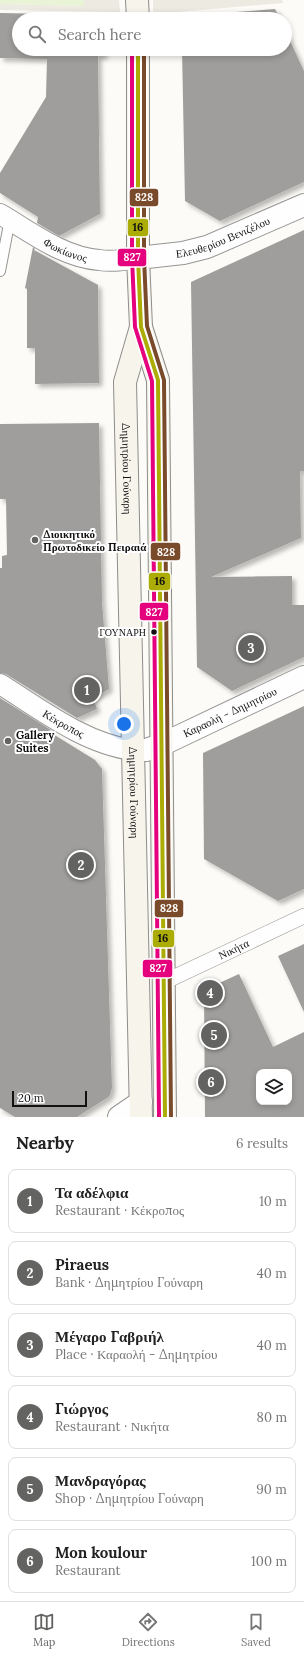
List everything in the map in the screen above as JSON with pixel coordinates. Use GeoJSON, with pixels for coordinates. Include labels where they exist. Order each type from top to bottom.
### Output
{"type":"FeatureCollection","features":[{"type":"Feature","properties":{"kind":"main road","name":"Δημητρίου Γούναρη"},"geometry":{"type":"LineString","coordinates":[[138,56],[138,258],[141,327],[158,380],[165,1117]]}},
{"type":"Feature","properties":{"kind":"main road","name":"Δημητρίου Γούναρη"},"geometry":{"type":"LineString","coordinates":[[141,327],[125,382],[141,1110]]}},
{"type":"Feature","properties":{"kind":"street","name":"Ελευθερίου Βενιζέλου"},"geometry":{"type":"LineString","coordinates":[[138,258],[183,253],[207,247],[304,205]]}},
{"type":"Feature","properties":{"kind":"street","name":"Φωκίωνος"},"geometry":{"type":"LineString","coordinates":[[5,216],[58,248],[84,258],[113,261],[138,258]]}},
{"type":"Feature","properties":{"kind":"street","name":"Καραολή - Δημητρίου"},"geometry":{"type":"LineString","coordinates":[[133,750],[146,750],[161,745],[304,677]]}},
{"type":"Feature","properties":{"kind":"street","name":"Κέκροπος"},"geometry":{"type":"LineString","coordinates":[[0,684],[87,737],[117,748],[133,750]]}},
{"type":"Feature","properties":{"kind":"street","name":"Νικήτα"},"geometry":{"type":"LineString","coordinates":[[164,982],[304,916]]}},
{"type":"Feature","properties":{"kind":"street"},"geometry":{"type":"LineString","coordinates":[[119,1117],[141,1110]]}},
{"type":"Feature","properties":{"kind":"lane"},"geometry":{"type":"LineString","coordinates":[[0,271],[5,216]]}},
{"type":"Feature","properties":{"kind":"green space"},"geometry":{"type":"Polygon","coordinates":[[[0,0],[84,0],[84,6],[0,4],[0,0]]]}},
{"type":"Feature","properties":{"kind":"shaded area"},"geometry":{"type":"Polygon","coordinates":[[[84,0],[119,0],[120,12],[0,10],[0,4],[84,6],[84,0]]]}},
{"type":"Feature","properties":{"kind":"shaded area"},"geometry":{"type":"Polygon","coordinates":[[[153,0],[282,0],[283,3],[177,12],[153,12],[153,0]]]}},
{"type":"Feature","properties":{"kind":"building"},"geometry":{"type":"Polygon","coordinates":[[[275,9],[276,12],[235,12],[275,9]]]}},
{"type":"Feature","properties":{"kind":"building"},"geometry":{"type":"Polygon","coordinates":[[[0,13],[12,13],[12,56],[98,56],[100,214],[59,236],[37,223],[38,217],[0,193],[0,173],[46,97],[47,59],[0,58],[0,13]]]}},
{"type":"Feature","properties":{"kind":"building"},"geometry":{"type":"Polygon","coordinates":[[[292,45],[304,71],[304,182],[220,221],[185,201],[182,56],[292,56],[292,45]]]}},
{"type":"Feature","properties":{"kind":"building"},"geometry":{"type":"Polygon","coordinates":[[[304,230],[304,471],[300,471],[301,538],[211,577],[292,576],[292,605],[304,605],[304,657],[232,691],[197,667],[191,282],[304,230]]]}},
{"type":"Feature","properties":{"kind":"building"},"geometry":{"type":"Polygon","coordinates":[[[33,247],[35,249],[34,250],[98,285],[99,383],[35,384],[35,348],[27,348],[27,289],[25,288],[33,247]]]}},
{"type":"Feature","properties":{"kind":"building"},"geometry":{"type":"Polygon","coordinates":[[[99,423],[102,602],[109,689],[93,698],[97,709],[77,718],[6,674],[0,673],[0,568],[2,568],[2,556],[7,555],[6,499],[0,499],[0,424],[99,423]]]}},
{"type":"Feature","properties":{"kind":"building"},"geometry":{"type":"Polygon","coordinates":[[[0,698],[51,730],[48,731],[95,760],[102,769],[112,1088],[110,1095],[107,1098],[77,1117],[15,1117],[0,1108],[0,698]]]}},
{"type":"Feature","properties":{"kind":"building"},"geometry":{"type":"Polygon","coordinates":[[[304,706],[304,889],[278,901],[204,859],[203,753],[304,706]]]}},
{"type":"Feature","properties":{"kind":"building"},"geometry":{"type":"Polygon","coordinates":[[[304,944],[304,1012],[278,956],[304,944]]]}},
{"type":"Feature","properties":{"kind":"building"},"geometry":{"type":"Polygon","coordinates":[[[239,974],[273,1047],[304,1032],[304,1117],[205,1117],[204,990],[239,974]]]}},
{"type":"Feature","properties":{"kind":"transit line","name":"827"},"geometry":{"type":"LineString","coordinates":[[132,56],[132,258],[135,327],[152,381],[159,1117]]}},
{"type":"Feature","properties":{"kind":"transit line","name":"16"},"geometry":{"type":"LineString","coordinates":[[138,56],[138,258],[141,327],[158,380],[165,1117]]}},
{"type":"Feature","properties":{"kind":"transit line","name":"828"},"geometry":{"type":"LineString","coordinates":[[144,56],[144,258],[147,326],[164,380],[171,1117]]}},
{"type":"Feature","properties":{"kind":"place","name":"Διοικητικό Πρωτοδικείο Πειραιά"},"geometry":{"type":"Point","coordinates":[35,540]}},
{"type":"Feature","properties":{"kind":"place","name":"ΓΟΥΝΑΡΗ"},"geometry":{"type":"Point","coordinates":[154,632]}},
{"type":"Feature","properties":{"kind":"place","name":"Μέγαρο Γαβριήλ"},"geometry":{"type":"Point","coordinates":[251,648]}},
{"type":"Feature","properties":{"kind":"place","name":"Τα αδέλφια"},"geometry":{"type":"Point","coordinates":[87,690]}},
{"type":"Feature","properties":{"kind":"place","name":"Gallery Suites"},"geometry":{"type":"Point","coordinates":[8,741]}},
{"type":"Feature","properties":{"kind":"place","name":"Piraeus"},"geometry":{"type":"Point","coordinates":[81,865]}},
{"type":"Feature","properties":{"kind":"place","name":"Γιώργος"},"geometry":{"type":"Point","coordinates":[210,993]}},
{"type":"Feature","properties":{"kind":"place","name":"Μανδραγόρας"},"geometry":{"type":"Point","coordinates":[214,1035]}},
{"type":"Feature","properties":{"kind":"place","name":"Mon koulour"},"geometry":{"type":"Point","coordinates":[211,1082]}}]}
